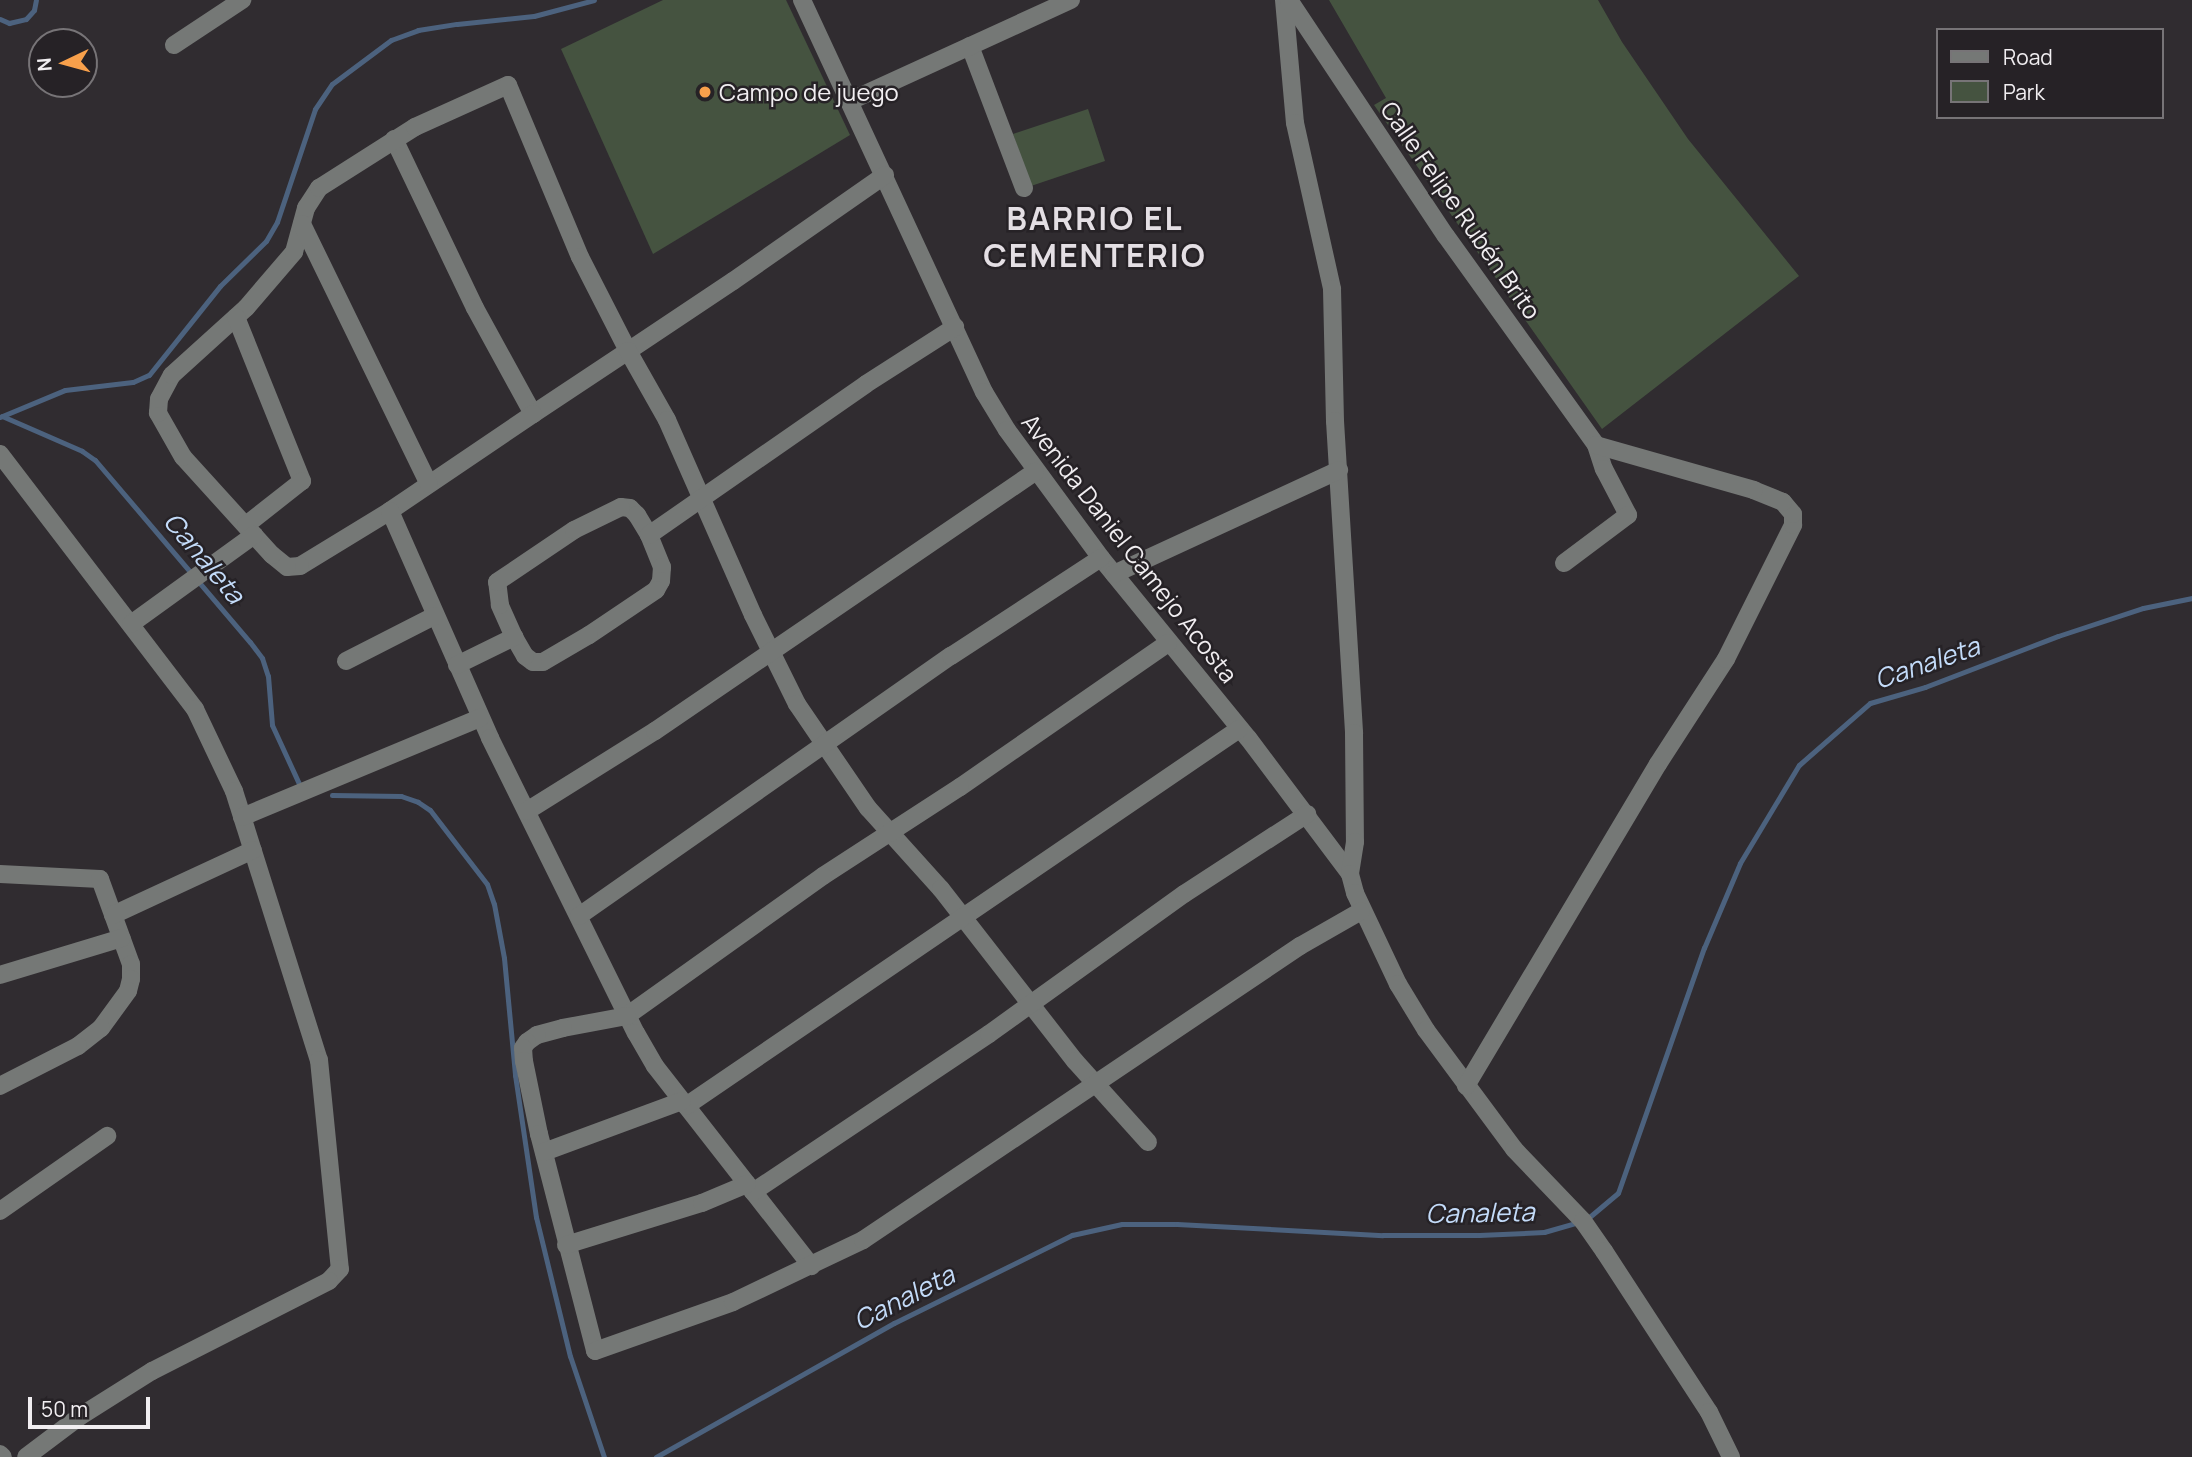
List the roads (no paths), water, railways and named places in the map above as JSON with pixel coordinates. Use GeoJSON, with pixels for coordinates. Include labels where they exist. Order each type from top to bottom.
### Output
{"type":"FeatureCollection","features":[{"type":"Feature","properties":{"kind":"street"},"geometry":{"type":"LineString","coordinates":[[174,45],[242,0]]}},
{"type":"Feature","properties":{"kind":"street","name":"Avenida Daniel Camejo Acosta"},"geometry":{"type":"LineString","coordinates":[[802,0],[984,392],[1035,472],[1168,643],[1307,814],[1350,874]]}},
{"type":"Feature","properties":{"kind":"street"},"geometry":{"type":"LineString","coordinates":[[850,101],[1072,0]]}},
{"type":"Feature","properties":{"kind":"street"},"geometry":{"type":"LineString","coordinates":[[1287,0],[1295,122],[1332,289],[1354,733],[1355,842],[1350,874],[1361,911],[1398,984],[1466,1086],[1514,1149],[1583,1221],[1709,1412],[1731,1457]]}},
{"type":"Feature","properties":{"kind":"street","name":"Calle Felipe Rubén Brito"},"geometry":{"type":"LineString","coordinates":[[1287,0],[1446,236],[1596,445],[1604,469],[1628,515],[1563,563]]}},
{"type":"Feature","properties":{"kind":"street"},"geometry":{"type":"LineString","coordinates":[[970,46],[1024,188]]}},
{"type":"Feature","properties":{"kind":"street"},"geometry":{"type":"LineString","coordinates":[[885,175],[628,351],[390,511],[306,563],[292,568],[282,565],[183,457],[160,420],[157,408],[172,375],[236,317],[294,253],[306,208],[319,188],[394,139],[454,108],[508,85],[580,257],[628,351],[667,420],[797,704],[846,779],[963,917],[1096,1085],[1148,1142]]}},
{"type":"Feature","properties":{"kind":"street"},"geometry":{"type":"LineString","coordinates":[[394,139],[481,320],[533,414]]}},
{"type":"Feature","properties":{"kind":"street"},"geometry":{"type":"LineString","coordinates":[[302,224],[429,484]]}},
{"type":"Feature","properties":{"kind":"street"},"geometry":{"type":"LineString","coordinates":[[131,624],[250,530],[302,481],[236,317]]}},
{"type":"Feature","properties":{"kind":"street"},"geometry":{"type":"LineString","coordinates":[[649,534],[866,384],[955,327]]}},
{"type":"Feature","properties":{"kind":"street"},"geometry":{"type":"LineString","coordinates":[[1466,1086],[1658,764],[1726,659],[1793,525],[1793,514],[1783,502],[1754,490],[1596,445]]}},
{"type":"Feature","properties":{"kind":"street"},"geometry":{"type":"LineString","coordinates":[[0,454],[195,709],[234,790],[319,1060],[340,1269],[329,1281],[152,1371],[79,1417],[26,1457]]}},
{"type":"Feature","properties":{"kind":"street"},"geometry":{"type":"LineString","coordinates":[[1114,574],[1339,470]]}},
{"type":"Feature","properties":{"kind":"street"},"geometry":{"type":"LineString","coordinates":[[527,811],[655,731],[1035,472]]}},
{"type":"Feature","properties":{"kind":"street"},"geometry":{"type":"LineString","coordinates":[[621,507],[630,509],[637,515],[649,534],[662,567],[661,581],[656,590],[542,662],[533,662],[525,656],[514,637],[496,591],[497,582],[502,575],[574,530],[621,507]]}},
{"type":"Feature","properties":{"kind":"street"},"geometry":{"type":"LineString","coordinates":[[390,511],[481,718],[627,1016],[655,1066],[811,1266]]}},
{"type":"Feature","properties":{"kind":"street"},"geometry":{"type":"LineString","coordinates":[[579,916],[951,656],[1101,558]]}},
{"type":"Feature","properties":{"kind":"street"},"geometry":{"type":"LineString","coordinates":[[346,661],[434,616]]}},
{"type":"Feature","properties":{"kind":"street"},"geometry":{"type":"LineString","coordinates":[[457,665],[514,637]]}},
{"type":"Feature","properties":{"kind":"street"},"geometry":{"type":"LineString","coordinates":[[1168,643],[720,948],[627,1016],[550,1032],[527,1042],[523,1048],[524,1061],[544,1153],[595,1351],[733,1303],[888,1225],[1300,946],[1361,911]]}},
{"type":"Feature","properties":{"kind":"street"},"geometry":{"type":"LineString","coordinates":[[242,817],[481,718]]}},
{"type":"Feature","properties":{"kind":"street"},"geometry":{"type":"LineString","coordinates":[[544,1153],[684,1103],[1239,729]]}},
{"type":"Feature","properties":{"kind":"street"},"geometry":{"type":"LineString","coordinates":[[566,1245],[750,1188],[1032,1004],[1184,894],[1307,814]]}},
{"type":"Feature","properties":{"kind":"street"},"geometry":{"type":"LineString","coordinates":[[113,915],[253,850]]}},
{"type":"Feature","properties":{"kind":"street"},"geometry":{"type":"LineString","coordinates":[[0,874],[100,879],[131,964],[128,991],[101,1028],[78,1046],[0,1086]]}},
{"type":"Feature","properties":{"kind":"street"},"geometry":{"type":"LineString","coordinates":[[0,975],[122,938]]}},
{"type":"Feature","properties":{"kind":"street"},"geometry":{"type":"LineString","coordinates":[[0,1212],[107,1136]]}},
{"type":"Feature","properties":{"kind":"waterway"},"geometry":{"type":"LineString","coordinates":[[0,19],[9,23],[26,19],[34,10],[36,0]]}},
{"type":"Feature","properties":{"kind":"waterway"},"geometry":{"type":"LineString","coordinates":[[0,417],[65,390],[133,382],[149,375],[220,286],[266,241],[277,222],[315,109],[332,84],[391,40],[418,30],[534,16],[594,0]]}},
{"type":"Feature","properties":{"kind":"waterway","name":"Canaleta"},"geometry":{"type":"LineString","coordinates":[[2,416],[82,451],[95,460],[250,642],[262,658],[268,676],[272,725],[300,786]]}},
{"type":"Feature","properties":{"kind":"waterway","name":"Canaleta"},"geometry":{"type":"LineString","coordinates":[[1587,1219],[1618,1193],[1704,948],[1740,863],[1799,765],[1870,703],[1925,687],[2058,636],[2143,608],[2192,598]]}},
{"type":"Feature","properties":{"kind":"waterway","name":"Canaleta"},"geometry":{"type":"LineString","coordinates":[[332,795],[401,796],[418,802],[430,810],[487,884],[494,904],[504,958],[515,1075],[536,1217],[570,1356],[604,1457]]}},
{"type":"Feature","properties":{"kind":"waterway","name":"Canaleta"},"geometry":{"type":"LineString","coordinates":[[656,1457],[894,1323],[1072,1235],[1122,1224],[1177,1224],[1383,1235],[1479,1235],[1544,1232],[1578,1222]]}},
{"type":"Feature","properties":{"kind":"place","name":"Campo de juego"},"geometry":{"type":"Point","coordinates":[705,92]}},
{"type":"Feature","properties":{"kind":"district","name":"BARRIO EL CEMENTERIO"},"geometry":{"type":"Point","coordinates":[1095,238]}}]}
